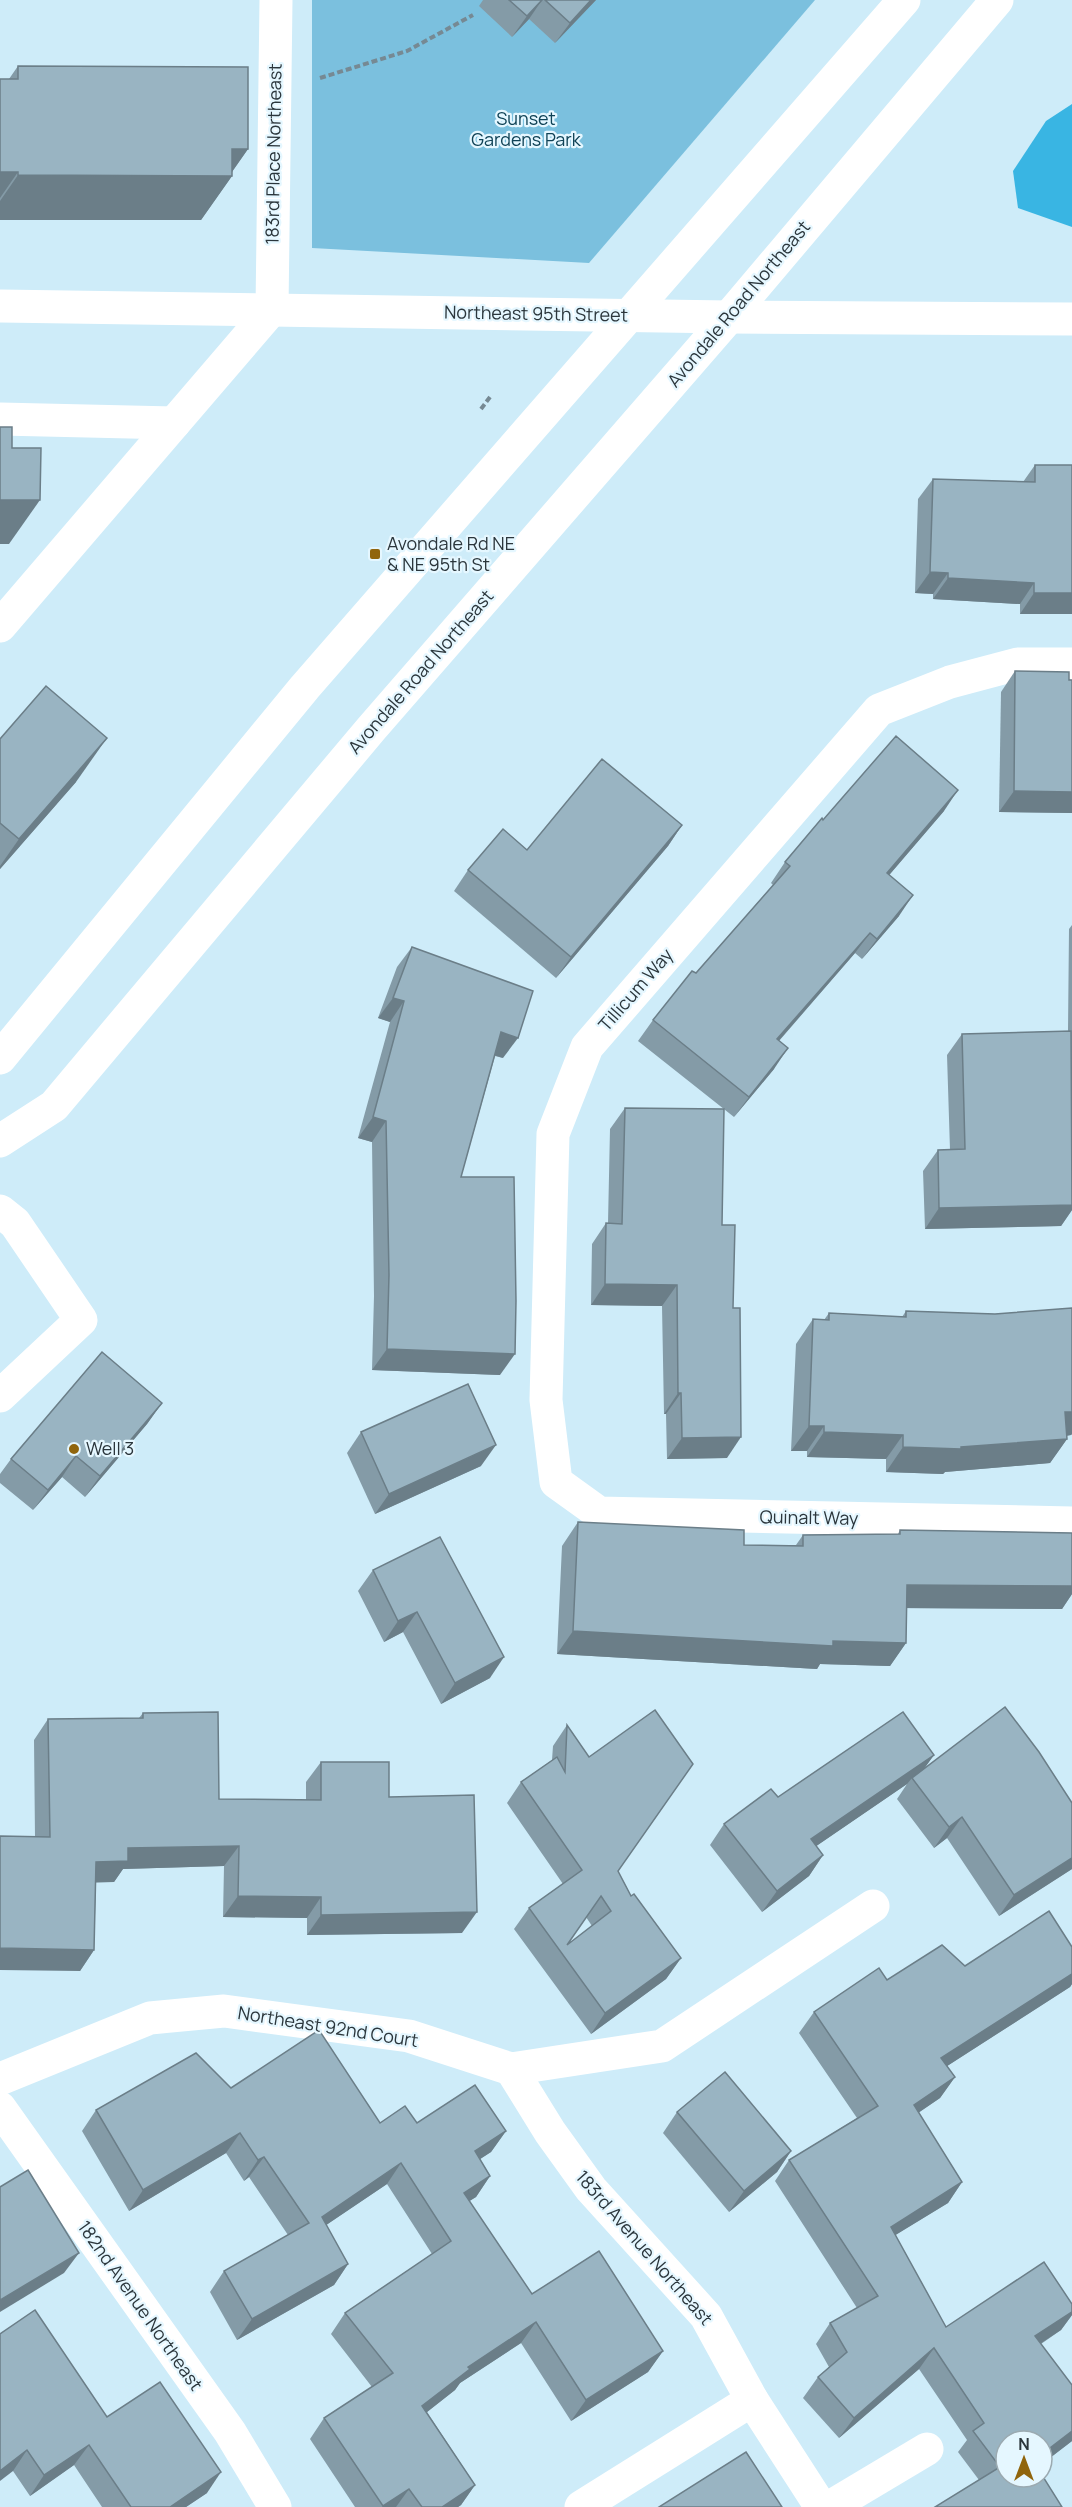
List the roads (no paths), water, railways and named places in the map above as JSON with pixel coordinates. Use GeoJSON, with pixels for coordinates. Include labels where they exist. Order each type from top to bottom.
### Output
{"type":"FeatureCollection","features":[{"type":"Feature","properties":{"kind":"street","name":"183rd Place Northeast"},"geometry":{"type":"LineString","coordinates":[[272,309],[276,0]]}},
{"type":"Feature","properties":{"kind":"street"},"geometry":{"type":"LineString","coordinates":[[0,1058],[305,687],[904,0]]}},
{"type":"Feature","properties":{"kind":"street","name":"Avondale Road Northeast"},"geometry":{"type":"LineString","coordinates":[[0,1141],[54,1106],[371,729],[729,317],[997,0]]}},
{"type":"Feature","properties":{"kind":"street"},"geometry":{"type":"LineString","coordinates":[[240,81],[276,82]]}},
{"type":"Feature","properties":{"kind":"street","name":"Northeast 95th Street"},"geometry":{"type":"LineString","coordinates":[[0,306],[729,317],[1072,319]]}},
{"type":"Feature","properties":{"kind":"street"},"geometry":{"type":"LineString","coordinates":[[0,626],[272,309]]}},
{"type":"Feature","properties":{"kind":"street"},"geometry":{"type":"LineString","coordinates":[[0,419],[174,423]]}},
{"type":"Feature","properties":{"kind":"street","name":"Tillicum Way"},"geometry":{"type":"LineString","coordinates":[[556,1482],[546,1400],[553,1134],[587,1047],[879,710],[950,682],[1018,664],[1072,664]]}},
{"type":"Feature","properties":{"kind":"street"},"geometry":{"type":"LineString","coordinates":[[0,1211],[15,1223],[81,1320],[0,1396]]}},
{"type":"Feature","properties":{"kind":"street","name":"Quinalt Way"},"geometry":{"type":"LineString","coordinates":[[556,1482],[599,1513],[1072,1523]]}},
{"type":"Feature","properties":{"kind":"street","name":"Northeast 92nd Court"},"geometry":{"type":"LineString","coordinates":[[0,2079],[150,2018],[224,2011],[409,2036],[512,2068],[662,2046],[873,1906]]}},
{"type":"Feature","properties":{"kind":"street","name":"183rd Avenue Northeast"},"geometry":{"type":"LineString","coordinates":[[512,2068],[550,2132],[591,2189],[706,2316],[752,2400],[821,2507]]}},
{"type":"Feature","properties":{"kind":"street","name":"182nd Avenue Northeast"},"geometry":{"type":"LineString","coordinates":[[0,2108],[230,2432],[276,2507]]}},
{"type":"Feature","properties":{"kind":"street"},"geometry":{"type":"LineString","coordinates":[[581,2507],[752,2400]]}},
{"type":"Feature","properties":{"kind":"street"},"geometry":{"type":"LineString","coordinates":[[830,2507],[927,2449]]}},
{"type":"Feature","properties":{"kind":"place","name":"Avondale Rd NE & NE 95th St"},"geometry":{"type":"Point","coordinates":[375,554]}},
{"type":"Feature","properties":{"kind":"place","name":"Well 3"},"geometry":{"type":"Point","coordinates":[74,1449]}},
{"type":"Feature","properties":{"kind":"park label","name":"Sunset Gardens Park"},"geometry":{"type":"Point","coordinates":[526,129]}}]}
